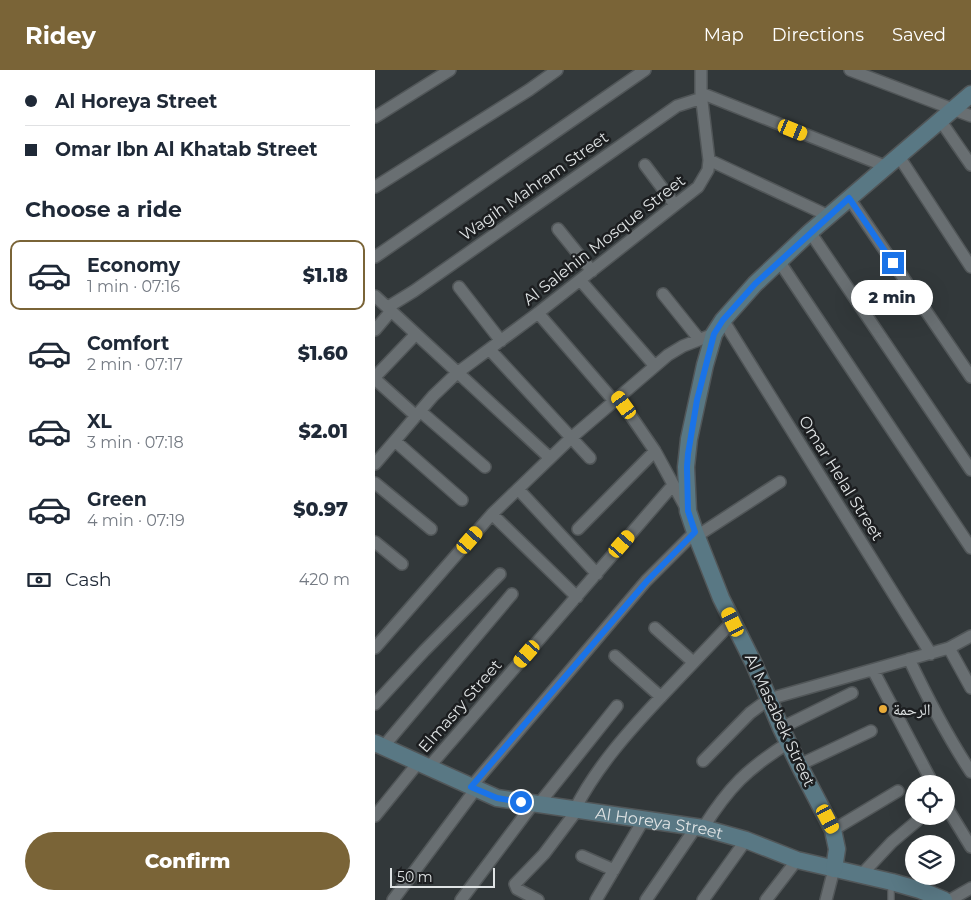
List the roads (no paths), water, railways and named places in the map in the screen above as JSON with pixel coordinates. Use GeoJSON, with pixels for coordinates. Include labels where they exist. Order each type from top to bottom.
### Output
{"type":"FeatureCollection","features":[{"type":"Feature","properties":{"kind":"street"},"geometry":{"type":"LineString","coordinates":[[375,117],[450,70]]}},
{"type":"Feature","properties":{"kind":"street"},"geometry":{"type":"LineString","coordinates":[[375,187],[529,90],[557,70]]}},
{"type":"Feature","properties":{"kind":"street"},"geometry":{"type":"LineString","coordinates":[[375,257],[645,70]]}},
{"type":"Feature","properties":{"kind":"street","name":"Al Salehin Mosque Street"},"geometry":{"type":"LineString","coordinates":[[375,464],[433,396],[457,373],[581,280],[698,187],[704,179],[709,160],[701,70]]}},
{"type":"Feature","properties":{"kind":"street"},"geometry":{"type":"LineString","coordinates":[[850,70],[971,116]]}},
{"type":"Feature","properties":{"kind":"street","name":"Al Masabek Street"},"geometry":{"type":"LineString","coordinates":[[834,869],[837,849],[833,830],[788,743],[721,598],[688,511],[687,467],[689,440],[703,374],[706,336],[810,232],[971,94]]}},
{"type":"Feature","properties":{"kind":"street"},"geometry":{"type":"LineString","coordinates":[[702,96],[885,166]]}},
{"type":"Feature","properties":{"kind":"street","name":"Wagih Mahram Street"},"geometry":{"type":"LineString","coordinates":[[375,330],[389,309],[414,291],[677,106],[702,96]]}},
{"type":"Feature","properties":{"kind":"street"},"geometry":{"type":"LineString","coordinates":[[940,120],[971,165]]}},
{"type":"Feature","properties":{"kind":"street"},"geometry":{"type":"LineString","coordinates":[[898,155],[971,267]]}},
{"type":"Feature","properties":{"kind":"street"},"geometry":{"type":"LineString","coordinates":[[709,160],[829,216]]}},
{"type":"Feature","properties":{"kind":"street"},"geometry":{"type":"LineString","coordinates":[[645,165],[675,205]]}},
{"type":"Feature","properties":{"kind":"street"},"geometry":{"type":"LineString","coordinates":[[849,198],[971,377]]}},
{"type":"Feature","properties":{"kind":"street"},"geometry":{"type":"LineString","coordinates":[[558,230],[592,271]]}},
{"type":"Feature","properties":{"kind":"street"},"geometry":{"type":"LineString","coordinates":[[810,232],[971,470]]}},
{"type":"Feature","properties":{"kind":"street"},"geometry":{"type":"LineString","coordinates":[[779,261],[971,548]]}},
{"type":"Feature","properties":{"kind":"street"},"geometry":{"type":"LineString","coordinates":[[581,280],[654,365]]}},
{"type":"Feature","properties":{"kind":"street"},"geometry":{"type":"LineString","coordinates":[[459,287],[501,341]]}},
{"type":"Feature","properties":{"kind":"street"},"geometry":{"type":"LineString","coordinates":[[375,648],[492,514],[571,438],[654,365],[683,346],[706,336],[663,294]]}},
{"type":"Feature","properties":{"kind":"street"},"geometry":{"type":"LineString","coordinates":[[375,296],[550,458]]}},
{"type":"Feature","properties":{"kind":"street"},"geometry":{"type":"LineString","coordinates":[[538,313],[616,399],[655,452],[688,511]]}},
{"type":"Feature","properties":{"kind":"street","name":"Omar Helal Street"},"geometry":{"type":"LineString","coordinates":[[723,320],[931,654]]}},
{"type":"Feature","properties":{"kind":"street"},"geometry":{"type":"LineString","coordinates":[[416,334],[375,378],[485,467]]}},
{"type":"Feature","properties":{"kind":"street"},"geometry":{"type":"LineString","coordinates":[[490,350],[590,458]]}},
{"type":"Feature","properties":{"kind":"street"},"geometry":{"type":"LineString","coordinates":[[395,441],[462,500]]}},
{"type":"Feature","properties":{"kind":"street"},"geometry":{"type":"LineString","coordinates":[[578,529],[655,452]]}},
{"type":"Feature","properties":{"kind":"street"},"geometry":{"type":"LineString","coordinates":[[393,900],[473,788],[647,581],[696,534],[781,482]]}},
{"type":"Feature","properties":{"kind":"street"},"geometry":{"type":"LineString","coordinates":[[375,483],[431,529]]}},
{"type":"Feature","properties":{"kind":"street","name":"Elmasry Street"},"geometry":{"type":"LineString","coordinates":[[375,816],[577,597],[673,485]]}},
{"type":"Feature","properties":{"kind":"street"},"geometry":{"type":"LineString","coordinates":[[518,489],[597,574]]}},
{"type":"Feature","properties":{"kind":"street"},"geometry":{"type":"LineString","coordinates":[[492,514],[577,597]]}},
{"type":"Feature","properties":{"kind":"street"},"geometry":{"type":"LineString","coordinates":[[375,542],[402,564]]}},
{"type":"Feature","properties":{"kind":"street"},"geometry":{"type":"LineString","coordinates":[[375,704],[500,574]]}},
{"type":"Feature","properties":{"kind":"street"},"geometry":{"type":"LineString","coordinates":[[379,748],[512,594]]}},
{"type":"Feature","properties":{"kind":"street"},"geometry":{"type":"LineString","coordinates":[[538,900],[517,889],[515,884],[544,854],[576,809],[583,794],[603,764],[621,741],[693,662],[733,622]]}},
{"type":"Feature","properties":{"kind":"street"},"geometry":{"type":"LineString","coordinates":[[655,628],[693,662]]}},
{"type":"Feature","properties":{"kind":"street"},"geometry":{"type":"LineString","coordinates":[[703,761],[750,713],[769,699],[931,654],[949,648],[971,636]]}},
{"type":"Feature","properties":{"kind":"street"},"geometry":{"type":"LineString","coordinates":[[949,648],[971,688]]}},
{"type":"Feature","properties":{"kind":"street"},"geometry":{"type":"LineString","coordinates":[[615,656],[661,697]]}},
{"type":"Feature","properties":{"kind":"street"},"geometry":{"type":"LineString","coordinates":[[909,659],[951,742],[971,772]]}},
{"type":"Feature","properties":{"kind":"street"},"geometry":{"type":"LineString","coordinates":[[873,670],[928,775]]}},
{"type":"Feature","properties":{"kind":"street"},"geometry":{"type":"LineString","coordinates":[[781,728],[852,693]]}},
{"type":"Feature","properties":{"kind":"street"},"geometry":{"type":"LineString","coordinates":[[461,900],[536,804],[617,706]]}},
{"type":"Feature","properties":{"kind":"street"},"geometry":{"type":"LineString","coordinates":[[799,765],[871,731]]}},
{"type":"Feature","properties":{"kind":"street"},"geometry":{"type":"LineString","coordinates":[[646,900],[699,828],[739,779],[762,759],[788,743]]}},
{"type":"Feature","properties":{"kind":"street","name":"Al Horeya Street"},"geometry":{"type":"LineString","coordinates":[[379,748],[423,765],[497,798],[699,828],[746,840],[797,860],[862,874],[920,890],[944,900]]}},
{"type":"Feature","properties":{"kind":"street"},"geometry":{"type":"LineString","coordinates":[[833,830],[897,791]]}},
{"type":"Feature","properties":{"kind":"street"},"geometry":{"type":"LineString","coordinates":[[596,900],[644,819]]}},
{"type":"Feature","properties":{"kind":"street"},"geometry":{"type":"LineString","coordinates":[[955,821],[971,848]]}},
{"type":"Feature","properties":{"kind":"street"},"geometry":{"type":"LineString","coordinates":[[862,874],[892,842],[912,825]]}},
{"type":"Feature","properties":{"kind":"street"},"geometry":{"type":"LineString","coordinates":[[703,900],[746,840]]}},
{"type":"Feature","properties":{"kind":"street"},"geometry":{"type":"LineString","coordinates":[[583,856],[614,870]]}},
{"type":"Feature","properties":{"kind":"street"},"geometry":{"type":"LineString","coordinates":[[766,900],[797,860]]}},
{"type":"Feature","properties":{"kind":"street"},"geometry":{"type":"LineString","coordinates":[[828,898],[834,869]]}},
{"type":"Feature","properties":{"kind":"street"},"geometry":{"type":"LineString","coordinates":[[950,900],[971,888]]}},
{"type":"Feature","properties":{"kind":"lane"},"geometry":{"type":"LineString","coordinates":[[891,882],[891,900]]}},
{"type":"Feature","properties":{"kind":"place","name":"الرحمة"},"geometry":{"type":"Point","coordinates":[883,709]}}]}
